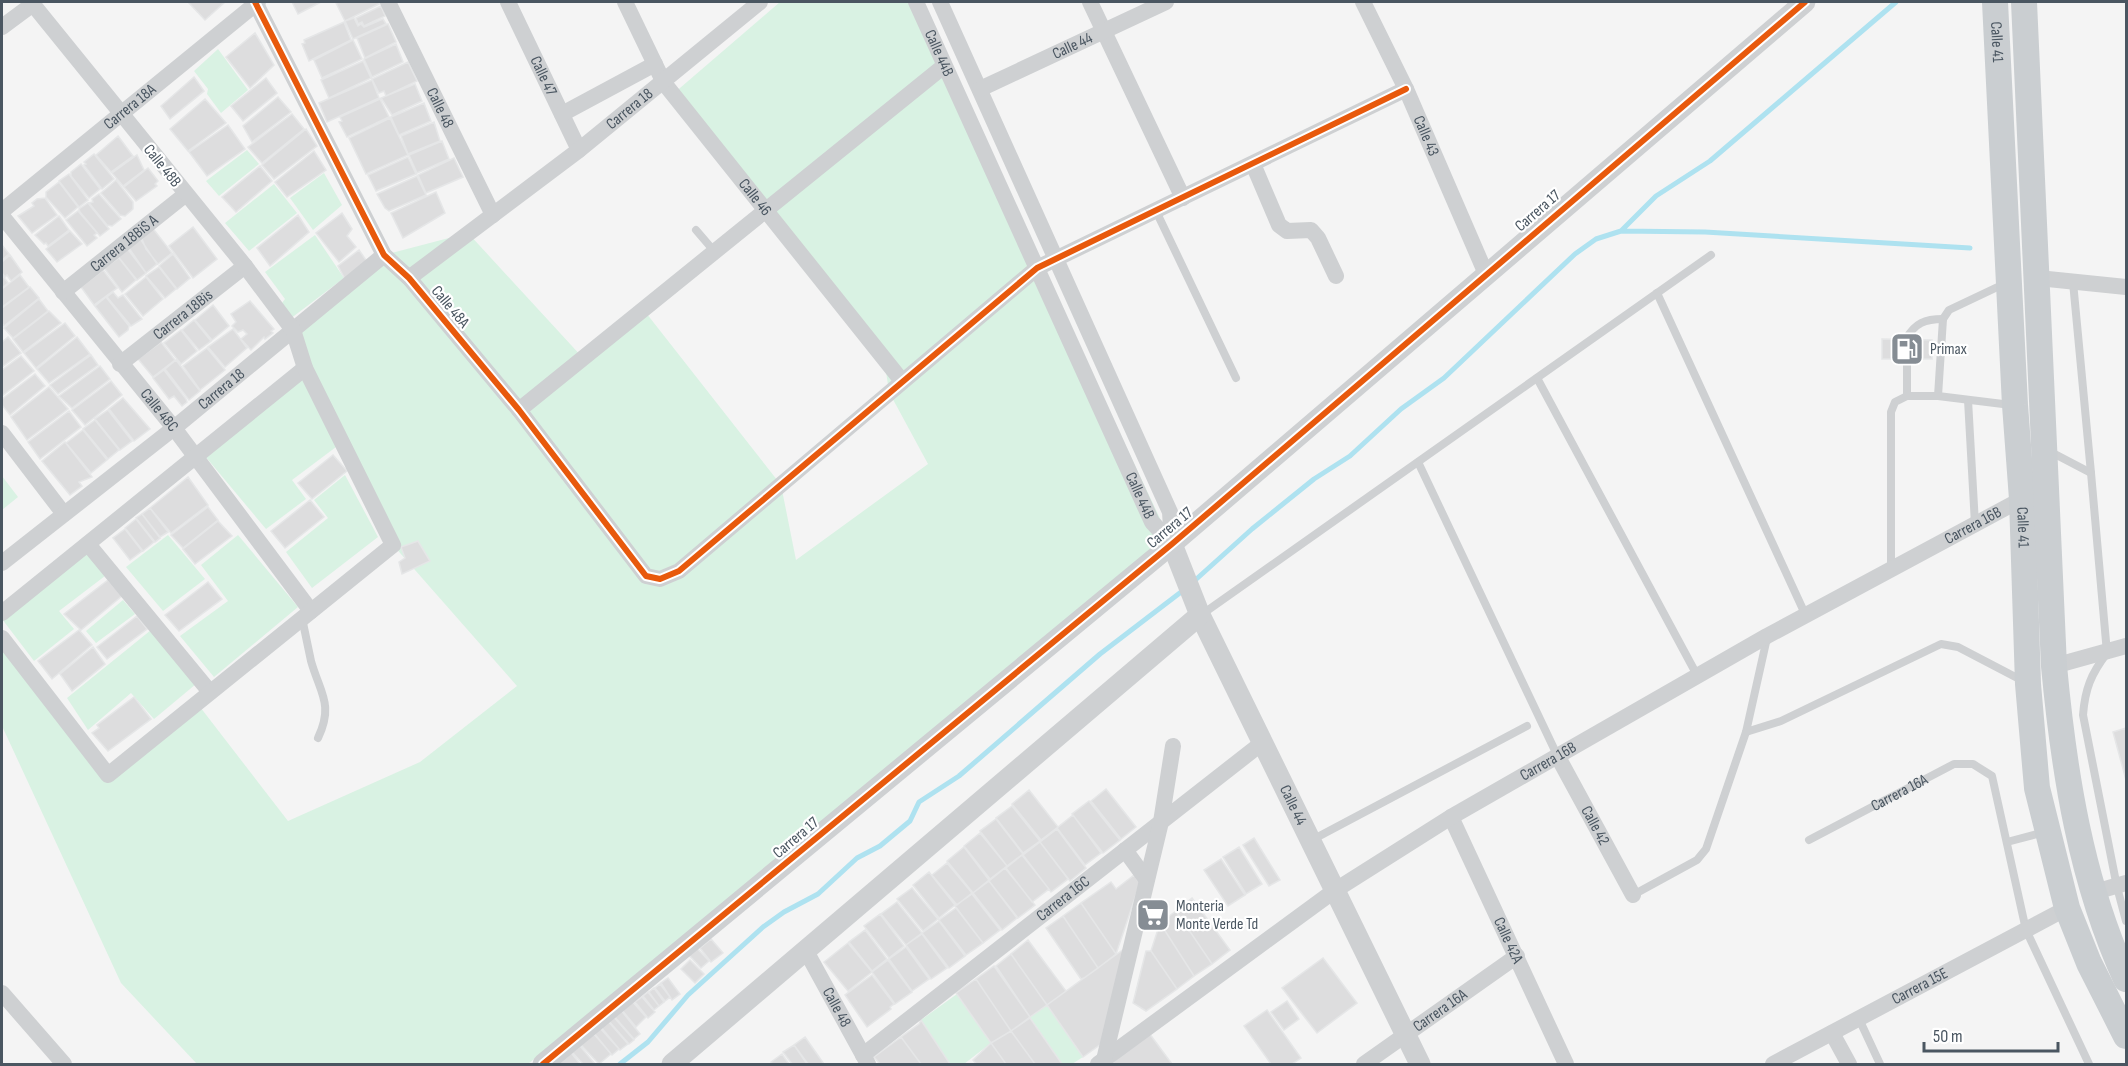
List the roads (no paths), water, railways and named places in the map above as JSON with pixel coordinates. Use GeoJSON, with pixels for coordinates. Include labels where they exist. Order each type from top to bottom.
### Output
{"type":"FeatureCollection","features":[{"type":"Feature","properties":{"kind":"main road","name":"Calle 41"},"geometry":{"type":"LineString","coordinates":[[1995,2],[2015,405],[2022,499],[2028,684],[2037,788],[2067,908],[2089,963],[2127,1036]]}},
{"type":"Feature","properties":{"kind":"main road","name":"Calle 41"},"geometry":{"type":"LineString","coordinates":[[2024,2],[2054,666],[2060,731],[2074,816],[2113,888],[2112,948],[2127,979]]}},
{"type":"Feature","properties":{"kind":"street","name":"Carrera 18A"},"geometry":{"type":"LineString","coordinates":[[2,211],[256,2]]}},
{"type":"Feature","properties":{"kind":"street","name":"Calle 48A"},"geometry":{"type":"LineString","coordinates":[[256,2],[384,255],[409,278],[519,410],[646,576],[660,579],[679,571],[902,381]]}},
{"type":"Feature","properties":{"kind":"street","name":"Calle 48"},"geometry":{"type":"LineString","coordinates":[[388,2],[493,215]]}},
{"type":"Feature","properties":{"kind":"street","name":"Calle 47"},"geometry":{"type":"LineString","coordinates":[[508,2],[579,150]]}},
{"type":"Feature","properties":{"kind":"street","name":"Calle 46"},"geometry":{"type":"LineString","coordinates":[[625,2],[664,83],[902,381]]}},
{"type":"Feature","properties":{"kind":"street","name":"Carrera 18"},"geometry":{"type":"LineString","coordinates":[[409,278],[664,83],[744,8],[760,2]]}},
{"type":"Feature","properties":{"kind":"street","name":"Calle 44B"},"geometry":{"type":"LineString","coordinates":[[916,2],[1152,522],[1172,544]]}},
{"type":"Feature","properties":{"kind":"street"},"geometry":{"type":"LineString","coordinates":[[1090,2],[1183,198]]}},
{"type":"Feature","properties":{"kind":"street","name":"Calle 44"},"geometry":{"type":"LineString","coordinates":[[980,89],[1166,2]]}},
{"type":"Feature","properties":{"kind":"street","name":"Calle 43"},"geometry":{"type":"LineString","coordinates":[[1363,2],[1406,89],[1486,274]]}},
{"type":"Feature","properties":{"kind":"street"},"geometry":{"type":"LineString","coordinates":[[2,27],[32,3]]}},
{"type":"Feature","properties":{"kind":"street","name":"Calle 48B"},"geometry":{"type":"LineString","coordinates":[[32,3],[245,266],[293,330],[305,368],[393,546],[306,615]]}},
{"type":"Feature","properties":{"kind":"street","name":"Carrera 17"},"geometry":{"type":"LineString","coordinates":[[543,1065],[1172,544],[1800,3]]}},
{"type":"Feature","properties":{"kind":"street","name":"Calle 44B"},"geometry":{"type":"LineString","coordinates":[[947,4],[980,89],[1170,512],[1172,544]]}},
{"type":"Feature","properties":{"kind":"street"},"geometry":{"type":"LineString","coordinates":[[562,114],[655,64]]}},
{"type":"Feature","properties":{"kind":"street"},"geometry":{"type":"LineString","coordinates":[[519,410],[944,66]]}},
{"type":"Feature","properties":{"kind":"street"},"geometry":{"type":"LineString","coordinates":[[902,381],[1037,268],[1406,89]]}},
{"type":"Feature","properties":{"kind":"street"},"geometry":{"type":"LineString","coordinates":[[1253,164],[1280,225],[1287,231],[1311,230],[1318,238],[1336,276]]}},
{"type":"Feature","properties":{"kind":"street","name":"Carrera 18BiS A"},"geometry":{"type":"LineString","coordinates":[[63,292],[186,194]]}},
{"type":"Feature","properties":{"kind":"street","name":"Calle 48C"},"geometry":{"type":"LineString","coordinates":[[2,216],[174,429],[306,615]]}},
{"type":"Feature","properties":{"kind":"street","name":"Carrera 18"},"geometry":{"type":"LineString","coordinates":[[2,563],[174,429],[384,255]]}},
{"type":"Feature","properties":{"kind":"street","name":"Carrera 18Bis"},"geometry":{"type":"LineString","coordinates":[[120,364],[245,266]]}},
{"type":"Feature","properties":{"kind":"street"},"geometry":{"type":"LineString","coordinates":[[2038,278],[2127,287]]}},
{"type":"Feature","properties":{"kind":"street"},"geometry":{"type":"LineString","coordinates":[[2,614],[305,368]]}},
{"type":"Feature","properties":{"kind":"street"},"geometry":{"type":"LineString","coordinates":[[2,433],[64,514]]}},
{"type":"Feature","properties":{"kind":"street"},"geometry":{"type":"LineString","coordinates":[[1137,488],[1155,479]]}},
{"type":"Feature","properties":{"kind":"street","name":"Carrera 16B"},"geometry":{"type":"LineString","coordinates":[[1102,1063],[1334,891],[1451,817],[1767,636],[2022,499]]}},
{"type":"Feature","properties":{"kind":"street"},"geometry":{"type":"LineString","coordinates":[[88,544],[210,693]]}},
{"type":"Feature","properties":{"kind":"street","name":"Calle 44"},"geometry":{"type":"LineString","coordinates":[[1172,544],[1184,568],[1199,611],[1420,1065]]}},
{"type":"Feature","properties":{"kind":"street"},"geometry":{"type":"LineString","coordinates":[[672,1065],[1199,611]]}},
{"type":"Feature","properties":{"kind":"street"},"geometry":{"type":"LineString","coordinates":[[2,638],[108,775],[306,615]]}},
{"type":"Feature","properties":{"kind":"street"},"geometry":{"type":"LineString","coordinates":[[2054,666],[2127,646]]}},
{"type":"Feature","properties":{"kind":"street","name":"Carrera 16C"},"geometry":{"type":"LineString","coordinates":[[866,1060],[1125,850],[1262,743]]}},
{"type":"Feature","properties":{"kind":"street"},"geometry":{"type":"LineString","coordinates":[[1102,1063],[1161,822],[1173,746]]}},
{"type":"Feature","properties":{"kind":"street","name":"Calle 42"},"geometry":{"type":"LineString","coordinates":[[1558,757],[1633,895]]}},
{"type":"Feature","properties":{"kind":"street","name":"Calle 42A"},"geometry":{"type":"LineString","coordinates":[[1451,817],[1566,1065]]}},
{"type":"Feature","properties":{"kind":"street"},"geometry":{"type":"LineString","coordinates":[[1125,850],[1146,879]]}},
{"type":"Feature","properties":{"kind":"street","name":"Carrera 15E"},"geometry":{"type":"LineString","coordinates":[[1773,1065],[2067,908]]}},
{"type":"Feature","properties":{"kind":"street","name":"Calle 48"},"geometry":{"type":"LineString","coordinates":[[806,951],[866,1060]]}},
{"type":"Feature","properties":{"kind":"street","name":"Carrera 16A"},"geometry":{"type":"LineString","coordinates":[[1365,1065],[1517,956]]}},
{"type":"Feature","properties":{"kind":"street"},"geometry":{"type":"LineString","coordinates":[[4,1002],[64,1065]]}},
{"type":"Feature","properties":{"kind":"street"},"geometry":{"type":"LineString","coordinates":[[1832,1033],[1849,1065]]}},
{"type":"Feature","properties":{"kind":"lane"},"geometry":{"type":"LineString","coordinates":[[1156,211],[1236,378]]}},
{"type":"Feature","properties":{"kind":"lane"},"geometry":{"type":"LineString","coordinates":[[696,230],[714,251]]}},
{"type":"Feature","properties":{"kind":"lane"},"geometry":{"type":"LineString","coordinates":[[1199,611],[1418,462],[1711,255]]}},
{"type":"Feature","properties":{"kind":"lane"},"geometry":{"type":"LineString","coordinates":[[1938,396],[1943,319],[1949,310],[2009,281]]}},
{"type":"Feature","properties":{"kind":"lane"},"geometry":{"type":"LineString","coordinates":[[2073,282],[2107,653],[2092,673],[2085,693],[2083,715],[2113,888],[2127,921]]}},
{"type":"Feature","properties":{"kind":"lane"},"geometry":{"type":"LineString","coordinates":[[1657,293],[1807,616]]}},
{"type":"Feature","properties":{"kind":"lane"},"geometry":{"type":"LineString","coordinates":[[1906,339],[1913,327],[1929,319],[1943,319]]}},
{"type":"Feature","properties":{"kind":"lane"},"geometry":{"type":"LineString","coordinates":[[1907,359],[1907,396]]}},
{"type":"Feature","properties":{"kind":"lane"},"geometry":{"type":"LineString","coordinates":[[1537,378],[1698,677]]}},
{"type":"Feature","properties":{"kind":"lane"},"geometry":{"type":"LineString","coordinates":[[1891,569],[1891,412],[1895,402],[1907,396],[1938,396],[2015,405]]}},
{"type":"Feature","properties":{"kind":"lane"},"geometry":{"type":"LineString","coordinates":[[1968,400],[1975,524]]}},
{"type":"Feature","properties":{"kind":"lane"},"geometry":{"type":"LineString","coordinates":[[2046,450],[2091,473]]}},
{"type":"Feature","properties":{"kind":"lane"},"geometry":{"type":"LineString","coordinates":[[1418,462],[1558,757]]}},
{"type":"Feature","properties":{"kind":"lane"},"geometry":{"type":"LineString","coordinates":[[306,615],[312,662],[327,702],[326,721],[318,738]]}},
{"type":"Feature","properties":{"kind":"lane"},"geometry":{"type":"LineString","coordinates":[[1633,895],[1697,860],[1706,849],[1746,732],[1767,636]]}},
{"type":"Feature","properties":{"kind":"lane"},"geometry":{"type":"LineString","coordinates":[[1746,732],[1791,716],[1941,644],[1958,646],[2028,684]]}},
{"type":"Feature","properties":{"kind":"lane"},"geometry":{"type":"LineString","coordinates":[[1310,841],[1527,726]]}},
{"type":"Feature","properties":{"kind":"lane","name":"Carrera 16A"},"geometry":{"type":"LineString","coordinates":[[1809,840],[1954,764],[1973,764],[1992,776],[2007,842]]}},
{"type":"Feature","properties":{"kind":"lane"},"geometry":{"type":"LineString","coordinates":[[2047,832],[2007,842],[2026,930],[2089,1065]]}},
{"type":"Feature","properties":{"kind":"lane"},"geometry":{"type":"LineString","coordinates":[[1859,1019],[1880,1065]]}},
{"type":"Feature","properties":{"kind":"waterway"},"geometry":{"type":"LineString","coordinates":[[1621,231],[1656,196],[1710,161],[1896,2]]}},
{"type":"Feature","properties":{"kind":"waterway"},"geometry":{"type":"LineString","coordinates":[[1192,583],[1252,529],[1314,479],[1350,456],[1401,409],[1444,378],[1575,254],[1596,239],[1621,231],[1705,232],[1970,248]]}},
{"type":"Feature","properties":{"kind":"waterway"},"geometry":{"type":"LineString","coordinates":[[620,1064],[648,1042],[688,995],[763,927],[784,912],[818,894],[857,858],[880,846],[910,821],[919,802],[959,776],[1100,654],[1185,589]]}},
{"type":"Feature","properties":{"kind":"place","name":"Primax"},"geometry":{"type":"Point","coordinates":[1907,349]}},
{"type":"Feature","properties":{"kind":"place","name":"Monteria Monte Verde Td"},"geometry":{"type":"Point","coordinates":[1153,915]}}]}
